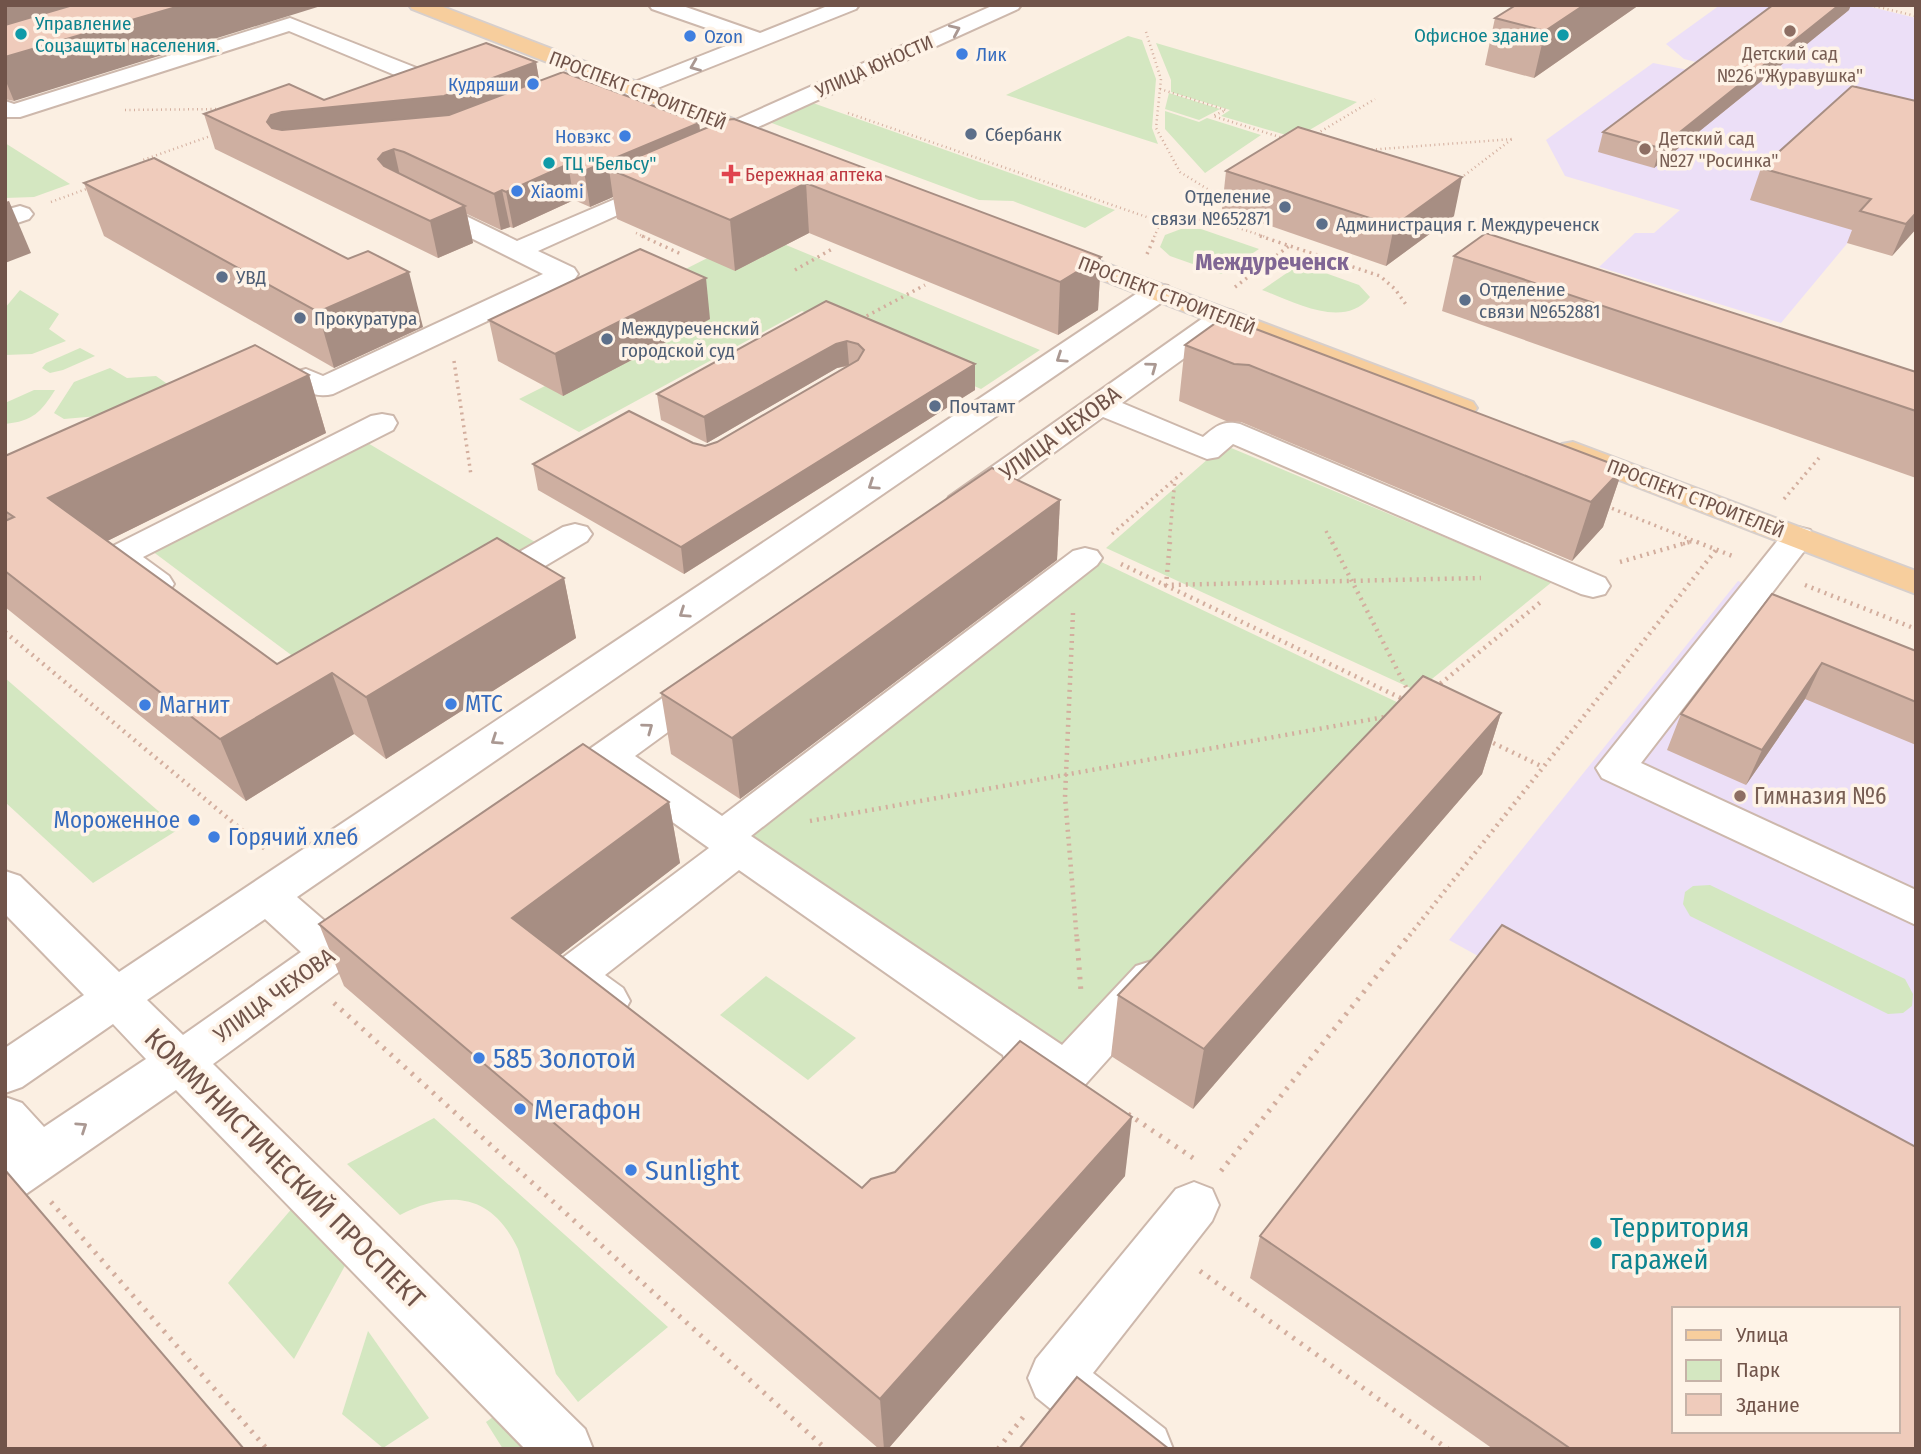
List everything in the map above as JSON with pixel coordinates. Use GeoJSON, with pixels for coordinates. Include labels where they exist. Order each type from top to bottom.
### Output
{"type":"FeatureCollection","features":[{"type":"Feature","properties":{"kind":"main road","name":"ПРОСПЕКТ СТРОИТЕЛЕЙ"},"geometry":{"type":"LineString","coordinates":[[419,5],[793,151]]}},
{"type":"Feature","properties":{"kind":"main road","name":"ПРОСПЕКТ СТРОИТЕЛЕЙ"},"geometry":{"type":"LineString","coordinates":[[1028,242],[1157,276],[1228,302],[1494,420]]}},
{"type":"Feature","properties":{"kind":"main road","name":"ПРОСПЕКТ СТРОИТЕЛЕЙ"},"geometry":{"type":"LineString","coordinates":[[1546,440],[1916,583]]}},
{"type":"Feature","properties":{"kind":"street"},"geometry":{"type":"LineString","coordinates":[[659,5],[761,40]]}},
{"type":"Feature","properties":{"kind":"street"},"geometry":{"type":"LineString","coordinates":[[685,14],[709,5]]}},
{"type":"Feature","properties":{"kind":"street"},"geometry":{"type":"LineString","coordinates":[[635,90],[849,5]]}},
{"type":"Feature","properties":{"kind":"street","name":"УЛИЦА ЮНОСТИ"},"geometry":{"type":"LineString","coordinates":[[737,128],[1011,5]]}},
{"type":"Feature","properties":{"kind":"street"},"geometry":{"type":"LineString","coordinates":[[8,111],[290,24],[439,85]]}},
{"type":"Feature","properties":{"kind":"street"},"geometry":{"type":"LineString","coordinates":[[510,59],[534,50]]}},
{"type":"Feature","properties":{"kind":"street"},"geometry":{"type":"LineString","coordinates":[[406,98],[462,77]]}},
{"type":"Feature","properties":{"kind":"street"},"geometry":{"type":"LineString","coordinates":[[584,89],[608,80]]}},
{"type":"Feature","properties":{"kind":"street"},"geometry":{"type":"LineString","coordinates":[[730,156],[767,141]]}},
{"type":"Feature","properties":{"kind":"street"},"geometry":{"type":"LineString","coordinates":[[518,250],[689,174]]}},
{"type":"Feature","properties":{"kind":"street"},"geometry":{"type":"LineString","coordinates":[[306,378],[322,388],[564,274],[403,195]]}},
{"type":"Feature","properties":{"kind":"street"},"geometry":{"type":"LineString","coordinates":[[5,1073],[267,896],[1157,276]]}},
{"type":"Feature","properties":{"kind":"street","name":"УЛИЦА ЧЕХОВА"},"geometry":{"type":"LineString","coordinates":[[931,525],[1100,405],[1228,302]]}},
{"type":"Feature","properties":{"kind":"street"},"geometry":{"type":"LineString","coordinates":[[1100,405],[1207,450],[1229,431],[1583,581]]}},
{"type":"Feature","properties":{"kind":"street"},"geometry":{"type":"LineString","coordinates":[[184,604],[119,556],[382,423]]}},
{"type":"Feature","properties":{"kind":"street"},"geometry":{"type":"LineString","coordinates":[[457,603],[575,534]]}},
{"type":"Feature","properties":{"kind":"street"},"geometry":{"type":"LineString","coordinates":[[1798,537],[1616,768],[1916,909]]}},
{"type":"Feature","properties":{"kind":"street"},"geometry":{"type":"LineString","coordinates":[[638,1026],[573,975],[730,842],[1084,558]]}},
{"type":"Feature","properties":{"kind":"street"},"geometry":{"type":"LineString","coordinates":[[564,788],[730,669]]}},
{"type":"Feature","properties":{"kind":"street"},"geometry":{"type":"LineString","coordinates":[[608,756],[730,842],[1061,1057]]}},
{"type":"Feature","properties":{"kind":"street","name":"КОММУНИСТИЧЕСКИЙ ПРОСПЕКТ"},"geometry":{"type":"LineString","coordinates":[[5,887],[565,1449]]}},
{"type":"Feature","properties":{"kind":"street"},"geometry":{"type":"LineString","coordinates":[[267,896],[317,964]]}},
{"type":"Feature","properties":{"kind":"street","name":"УЛИЦА ЧЕХОВА"},"geometry":{"type":"LineString","coordinates":[[29,1177],[179,1062],[398,906]]}},
{"type":"Feature","properties":{"kind":"street"},"geometry":{"type":"LineString","coordinates":[[993,1091],[1061,1057],[1183,946]]}},
{"type":"Feature","properties":{"kind":"street"},"geometry":{"type":"LineString","coordinates":[[5,1118],[29,1177]]}},
{"type":"Feature","properties":{"kind":"street"},"geometry":{"type":"LineString","coordinates":[[1145,1449],[1055,1378],[1178,1224]]}},
{"type":"Feature","properties":{"kind":"path"},"geometry":{"type":"LineString","coordinates":[[1870,5],[1916,16]]}},
{"type":"Feature","properties":{"kind":"path"},"geometry":{"type":"LineString","coordinates":[[1146,32],[1161,79],[1156,128],[1180,172],[1217,195]]}},
{"type":"Feature","properties":{"kind":"path"},"geometry":{"type":"LineString","coordinates":[[1160,89],[1226,110],[1213,116],[1288,139]]}},
{"type":"Feature","properties":{"kind":"path"},"geometry":{"type":"LineString","coordinates":[[1311,137],[1375,99]]}},
{"type":"Feature","properties":{"kind":"path"},"geometry":{"type":"LineString","coordinates":[[123,110],[233,108]]}},
{"type":"Feature","properties":{"kind":"path"},"geometry":{"type":"LineString","coordinates":[[847,112],[1161,222],[1211,219],[1380,276],[1395,289],[1407,306]]}},
{"type":"Feature","properties":{"kind":"path"},"geometry":{"type":"LineString","coordinates":[[135,171],[143,160],[216,134]]}},
{"type":"Feature","properties":{"kind":"path"},"geometry":{"type":"LineString","coordinates":[[1361,150],[1513,139],[1449,187]]}},
{"type":"Feature","properties":{"kind":"path"},"geometry":{"type":"LineString","coordinates":[[13,217],[96,185]]}},
{"type":"Feature","properties":{"kind":"path"},"geometry":{"type":"LineString","coordinates":[[597,215],[683,255]]}},
{"type":"Feature","properties":{"kind":"path"},"geometry":{"type":"LineString","coordinates":[[1157,276],[1145,257],[1161,222]]}},
{"type":"Feature","properties":{"kind":"path"},"geometry":{"type":"LineString","coordinates":[[1228,302],[1289,246]]}},
{"type":"Feature","properties":{"kind":"path"},"geometry":{"type":"LineString","coordinates":[[794,270],[834,248]]}},
{"type":"Feature","properties":{"kind":"path"},"geometry":{"type":"LineString","coordinates":[[851,319],[864,319],[925,285]]}},
{"type":"Feature","properties":{"kind":"path"},"geometry":{"type":"LineString","coordinates":[[449,328],[471,475]]}},
{"type":"Feature","properties":{"kind":"path"},"geometry":{"type":"LineString","coordinates":[[1207,450],[1084,558],[1066,774],[1065,797],[1073,915],[1061,1057],[1219,1174],[1716,550]]}},
{"type":"Feature","properties":{"kind":"path"},"geometry":{"type":"LineString","coordinates":[[1781,502],[1819,458]]}},
{"type":"Feature","properties":{"kind":"path"},"geometry":{"type":"LineString","coordinates":[[1166,585],[1175,479]]}},
{"type":"Feature","properties":{"kind":"path"},"geometry":{"type":"LineString","coordinates":[[1603,504],[1916,629]]}},
{"type":"Feature","properties":{"kind":"path"},"geometry":{"type":"LineString","coordinates":[[1084,558],[1166,585],[1415,705],[1326,531]]}},
{"type":"Feature","properties":{"kind":"path"},"geometry":{"type":"LineString","coordinates":[[1425,696],[1583,581],[1693,541]]}},
{"type":"Feature","properties":{"kind":"path"},"geometry":{"type":"LineString","coordinates":[[1166,585],[1490,578]]}},
{"type":"Feature","properties":{"kind":"path"},"geometry":{"type":"LineString","coordinates":[[5,632],[270,852]]}},
{"type":"Feature","properties":{"kind":"path"},"geometry":{"type":"LineString","coordinates":[[804,822],[1391,715]]}},
{"type":"Feature","properties":{"kind":"path"},"geometry":{"type":"LineString","coordinates":[[1485,738],[1543,767]]}},
{"type":"Feature","properties":{"kind":"path"},"geometry":{"type":"LineString","coordinates":[[317,964],[826,1449]]}},
{"type":"Feature","properties":{"kind":"path"},"geometry":{"type":"LineString","coordinates":[[29,1177],[267,1449]]}},
{"type":"Feature","properties":{"kind":"path"},"geometry":{"type":"LineString","coordinates":[[1178,1224],[1448,1449]]}},
{"type":"Feature","properties":{"kind":"shaded area"},"geometry":{"type":"Polygon","coordinates":[[[1720,5],[1863,5],[1916,18],[1916,216],[1870,216],[1781,323],[1599,267],[1635,233],[1654,233],[1680,210],[1565,176],[1546,140],[1653,63],[1709,74],[1716,67],[1684,59],[1666,44],[1720,5]]]}},
{"type":"Feature","properties":{"kind":"shaded area","name":"Гимназия №6"},"geometry":{"type":"Polygon","coordinates":[[[1738,581],[1916,653],[1916,1198],[1449,940],[1738,581]]]}},
{"type":"Feature","properties":{"kind":"green space"},"geometry":{"type":"Polygon","coordinates":[[[1128,36],[1142,40],[1156,79],[1152,128],[1158,144],[1006,95],[1128,36]]]}},
{"type":"Feature","properties":{"kind":"green space"},"geometry":{"type":"Polygon","coordinates":[[[1156,43],[1357,102],[1296,138],[1221,116],[1230,110],[1171,92],[1171,80],[1156,43]]]}},
{"type":"Feature","properties":{"kind":"green space"},"geometry":{"type":"Polygon","coordinates":[[[1169,93],[1220,109],[1199,120],[1165,109],[1169,93]]]}},
{"type":"Feature","properties":{"kind":"green space"},"geometry":{"type":"Polygon","coordinates":[[[813,103],[1115,210],[1085,228],[1013,201],[979,200],[769,122],[813,103]]]}},
{"type":"Feature","properties":{"kind":"green space"},"geometry":{"type":"Polygon","coordinates":[[[1165,111],[1199,122],[1207,118],[1261,135],[1205,173],[1165,129],[1165,111]]]}},
{"type":"Feature","properties":{"kind":"green space"},"geometry":{"type":"Polygon","coordinates":[[[5,143],[70,184],[34,197],[5,198],[5,143]]]}},
{"type":"Feature","properties":{"kind":"green space"},"geometry":{"type":"Polygon","coordinates":[[[1181,229],[1201,229],[1259,249],[1221,274],[1170,256],[1160,247],[1165,235],[1181,229]]]}},
{"type":"Feature","properties":{"kind":"green space"},"geometry":{"type":"Polygon","coordinates":[[[757,233],[1040,350],[981,389],[802,311],[579,432],[519,399],[545,386],[646,289],[757,233]]]}},
{"type":"Feature","properties":{"kind":"green space"},"geometry":{"type":"Polygon","coordinates":[[[1300,264],[1359,285],[1370,297],[1359,307],[1346,312],[1333,312],[1304,306],[1262,290],[1300,264]]]}},
{"type":"Feature","properties":{"kind":"green space"},"geometry":{"type":"Polygon","coordinates":[[[20,290],[59,314],[49,329],[66,341],[32,354],[5,355],[5,308],[20,290]]]}},
{"type":"Feature","properties":{"kind":"green space"},"geometry":{"type":"Polygon","coordinates":[[[80,348],[95,356],[50,373],[42,368],[46,363],[80,348]]]}},
{"type":"Feature","properties":{"kind":"green space"},"geometry":{"type":"Polygon","coordinates":[[[110,368],[127,378],[156,376],[200,407],[64,419],[54,413],[74,382],[110,368]]]}},
{"type":"Feature","properties":{"kind":"green space"},"geometry":{"type":"Polygon","coordinates":[[[34,390],[55,390],[35,414],[23,421],[5,424],[5,403],[34,390]]]}},
{"type":"Feature","properties":{"kind":"green space"},"geometry":{"type":"Polygon","coordinates":[[[366,442],[535,542],[314,672],[152,551],[366,442]]]}},
{"type":"Feature","properties":{"kind":"green space"},"geometry":{"type":"Polygon","coordinates":[[[1224,445],[1552,582],[1417,691],[1106,548],[1224,445]]]}},
{"type":"Feature","properties":{"kind":"green space"},"geometry":{"type":"Polygon","coordinates":[[[1095,559],[1403,705],[1060,1062],[736,838],[1095,559]]]}},
{"type":"Feature","properties":{"kind":"green space"},"geometry":{"type":"Polygon","coordinates":[[[5,678],[179,829],[93,883],[5,802],[5,678]]]}},
{"type":"Feature","properties":{"kind":"green space"},"geometry":{"type":"Polygon","coordinates":[[[1710,885],[1905,979],[1913,994],[1912,1006],[1903,1013],[1888,1014],[1690,916],[1683,904],[1685,892],[1693,886],[1710,885]]]}},
{"type":"Feature","properties":{"kind":"green space"},"geometry":{"type":"Polygon","coordinates":[[[766,976],[856,1038],[808,1080],[720,1015],[766,976]]]}},
{"type":"Feature","properties":{"kind":"green space"},"geometry":{"type":"Polygon","coordinates":[[[434,1118],[668,1327],[578,1402],[556,1374],[518,1249],[496,1217],[482,1207],[452,1200],[418,1207],[400,1215],[347,1164],[434,1118]]]}},
{"type":"Feature","properties":{"kind":"green space"},"geometry":{"type":"Polygon","coordinates":[[[300,1199],[353,1251],[294,1359],[228,1283],[300,1199]]]}},
{"type":"Feature","properties":{"kind":"green space"},"geometry":{"type":"Polygon","coordinates":[[[368,1331],[429,1418],[383,1448],[342,1414],[368,1331]]]}},
{"type":"Feature","properties":{"kind":"green space"},"geometry":{"type":"Polygon","coordinates":[[[527,1393],[558,1449],[503,1449],[486,1422],[527,1393]]]}},
{"type":"Feature","properties":{"kind":"building"},"geometry":{"type":"Polygon","coordinates":[[[73,5],[183,5],[5,57],[5,25],[73,5]]]}},
{"type":"Feature","properties":{"kind":"building"},"geometry":{"type":"Polygon","coordinates":[[[1516,5],[1584,5],[1545,31],[1495,18],[1516,5]]]}},
{"type":"Feature","properties":{"kind":"building"},"geometry":{"type":"Polygon","coordinates":[[[1773,5],[1839,5],[1660,148],[1603,132],[1773,5]]]}},
{"type":"Feature","properties":{"kind":"building"},"geometry":{"type":"Polygon","coordinates":[[[486,43],[536,62],[444,96],[282,112],[271,115],[267,122],[272,128],[282,130],[449,115],[563,72],[699,123],[584,171],[568,164],[506,192],[502,190],[494,194],[404,152],[394,149],[383,153],[378,159],[384,166],[465,206],[430,221],[204,114],[289,84],[324,100],[486,43]]]}},
{"type":"Feature","properties":{"kind":"building"},"geometry":{"type":"Polygon","coordinates":[[[1852,86],[1916,101],[1916,213],[1906,224],[1860,211],[1871,199],[1761,168],[1852,86]]]}},
{"type":"Feature","properties":{"kind":"building"},"geometry":{"type":"Polygon","coordinates":[[[734,119],[1101,257],[1060,282],[806,183],[730,220],[609,169],[725,120],[734,119]]]}},
{"type":"Feature","properties":{"kind":"building"},"geometry":{"type":"Polygon","coordinates":[[[1298,127],[1462,177],[1394,226],[1226,171],[1298,127]]]}},
{"type":"Feature","properties":{"kind":"building"},"geometry":{"type":"Polygon","coordinates":[[[154,158],[348,259],[368,251],[409,272],[318,312],[84,183],[154,158]]]}},
{"type":"Feature","properties":{"kind":"building"},"geometry":{"type":"Polygon","coordinates":[[[1486,233],[1916,372],[1916,411],[1454,256],[1486,233]]]}},
{"type":"Feature","properties":{"kind":"building"},"geometry":{"type":"Polygon","coordinates":[[[640,249],[706,278],[555,354],[489,320],[640,249]]]}},
{"type":"Feature","properties":{"kind":"building"},"geometry":{"type":"Polygon","coordinates":[[[826,301],[975,364],[681,547],[533,464],[629,411],[693,443],[705,446],[717,442],[858,360],[864,350],[858,344],[847,341],[836,344],[704,417],[657,394],[826,301]]]}},
{"type":"Feature","properties":{"kind":"building"},"geometry":{"type":"Polygon","coordinates":[[[1224,317],[1623,468],[1591,502],[1249,365],[1234,364],[1185,345],[1224,317]]]}},
{"type":"Feature","properties":{"kind":"building"},"geometry":{"type":"Polygon","coordinates":[[[255,345],[309,375],[48,498],[277,664],[497,538],[564,578],[366,697],[332,673],[220,739],[5,571],[5,521],[14,517],[5,511],[5,456],[255,345]]]}},
{"type":"Feature","properties":{"kind":"building"},"geometry":{"type":"Polygon","coordinates":[[[992,468],[1060,500],[732,738],[661,693],[992,468]]]}},
{"type":"Feature","properties":{"kind":"building"},"geometry":{"type":"Polygon","coordinates":[[[1772,594],[1916,651],[1916,702],[1822,663],[1762,750],[1681,714],[1772,594]]]}},
{"type":"Feature","properties":{"kind":"building"},"geometry":{"type":"Polygon","coordinates":[[[1423,676],[1501,713],[1204,1049],[1118,995],[1423,676]]]}},
{"type":"Feature","properties":{"kind":"building"},"geometry":{"type":"Polygon","coordinates":[[[583,744],[669,802],[512,918],[862,1188],[871,1179],[895,1172],[1020,1041],[1132,1117],[880,1399],[319,924],[583,744]]]}},
{"type":"Feature","properties":{"kind":"building","name":"Территория гаражей"},"geometry":{"type":"Polygon","coordinates":[[[1502,925],[1916,1147],[1916,1449],[1571,1449],[1260,1236],[1502,925]]]}},
{"type":"Feature","properties":{"kind":"building"},"geometry":{"type":"Polygon","coordinates":[[[5,1170],[244,1449],[5,1449],[5,1170]]]}},
{"type":"Feature","properties":{"kind":"building"},"geometry":{"type":"Polygon","coordinates":[[[1077,1377],[1169,1449],[1019,1449],[1077,1377]]]}},
{"type":"Feature","properties":{"kind":"place","name":"Детский сад №26 \"Журавушка\""},"geometry":{"type":"Point","coordinates":[1790,31]}},
{"type":"Feature","properties":{"kind":"place","name":"Управление Соцзащиты населения."},"geometry":{"type":"Point","coordinates":[21,34]}},
{"type":"Feature","properties":{"kind":"place","name":"Офисное здание"},"geometry":{"type":"Point","coordinates":[1563,35]}},
{"type":"Feature","properties":{"kind":"place","name":"Ozon"},"geometry":{"type":"Point","coordinates":[690,36]}},
{"type":"Feature","properties":{"kind":"place","name":"Лик"},"geometry":{"type":"Point","coordinates":[962,54]}},
{"type":"Feature","properties":{"kind":"place","name":"Кудряши"},"geometry":{"type":"Point","coordinates":[533,84]}},
{"type":"Feature","properties":{"kind":"place","name":"Сбербанк"},"geometry":{"type":"Point","coordinates":[971,134]}},
{"type":"Feature","properties":{"kind":"place","name":"Новэкс"},"geometry":{"type":"Point","coordinates":[625,136]}},
{"type":"Feature","properties":{"kind":"place","name":"Детский сад №27 \"Росинка\""},"geometry":{"type":"Point","coordinates":[1645,149]}},
{"type":"Feature","properties":{"kind":"place","name":"ТЦ \"Бельсу\""},"geometry":{"type":"Point","coordinates":[549,163]}},
{"type":"Feature","properties":{"kind":"place","name":"Бережная аптека"},"geometry":{"type":"Point","coordinates":[731,174]}},
{"type":"Feature","properties":{"kind":"place","name":"Xiaomi"},"geometry":{"type":"Point","coordinates":[517,191]}},
{"type":"Feature","properties":{"kind":"place","name":"Отделение связи №652871"},"geometry":{"type":"Point","coordinates":[1285,207]}},
{"type":"Feature","properties":{"kind":"place","name":"Администрация г. Междуреченск"},"geometry":{"type":"Point","coordinates":[1322,224]}},
{"type":"Feature","properties":{"kind":"place","name":"УВД"},"geometry":{"type":"Point","coordinates":[222,277]}},
{"type":"Feature","properties":{"kind":"place","name":"Отделение связи №652881"},"geometry":{"type":"Point","coordinates":[1465,300]}},
{"type":"Feature","properties":{"kind":"place","name":"Прокуратура"},"geometry":{"type":"Point","coordinates":[300,318]}},
{"type":"Feature","properties":{"kind":"place","name":"Междуреченский городской суд"},"geometry":{"type":"Point","coordinates":[607,339]}},
{"type":"Feature","properties":{"kind":"place","name":"Почтамт"},"geometry":{"type":"Point","coordinates":[935,406]}},
{"type":"Feature","properties":{"kind":"place","name":"МТС"},"geometry":{"type":"Point","coordinates":[451,704]}},
{"type":"Feature","properties":{"kind":"place","name":"Магнит"},"geometry":{"type":"Point","coordinates":[145,705]}},
{"type":"Feature","properties":{"kind":"place","name":"Гимназия №6"},"geometry":{"type":"Point","coordinates":[1740,796]}},
{"type":"Feature","properties":{"kind":"place","name":"Мороженное"},"geometry":{"type":"Point","coordinates":[194,820]}},
{"type":"Feature","properties":{"kind":"place","name":"Горячий хлеб"},"geometry":{"type":"Point","coordinates":[214,837]}},
{"type":"Feature","properties":{"kind":"place","name":"585 Золотой"},"geometry":{"type":"Point","coordinates":[479,1058]}},
{"type":"Feature","properties":{"kind":"place","name":"Мегафон"},"geometry":{"type":"Point","coordinates":[520,1109]}},
{"type":"Feature","properties":{"kind":"place","name":"Sunlight"},"geometry":{"type":"Point","coordinates":[631,1170]}},
{"type":"Feature","properties":{"kind":"place","name":"Территория гаражей"},"geometry":{"type":"Point","coordinates":[1596,1243]}},
{"type":"Feature","properties":{"kind":"district","name":"Междуреченск"},"geometry":{"type":"Point","coordinates":[1272,262]}}]}
